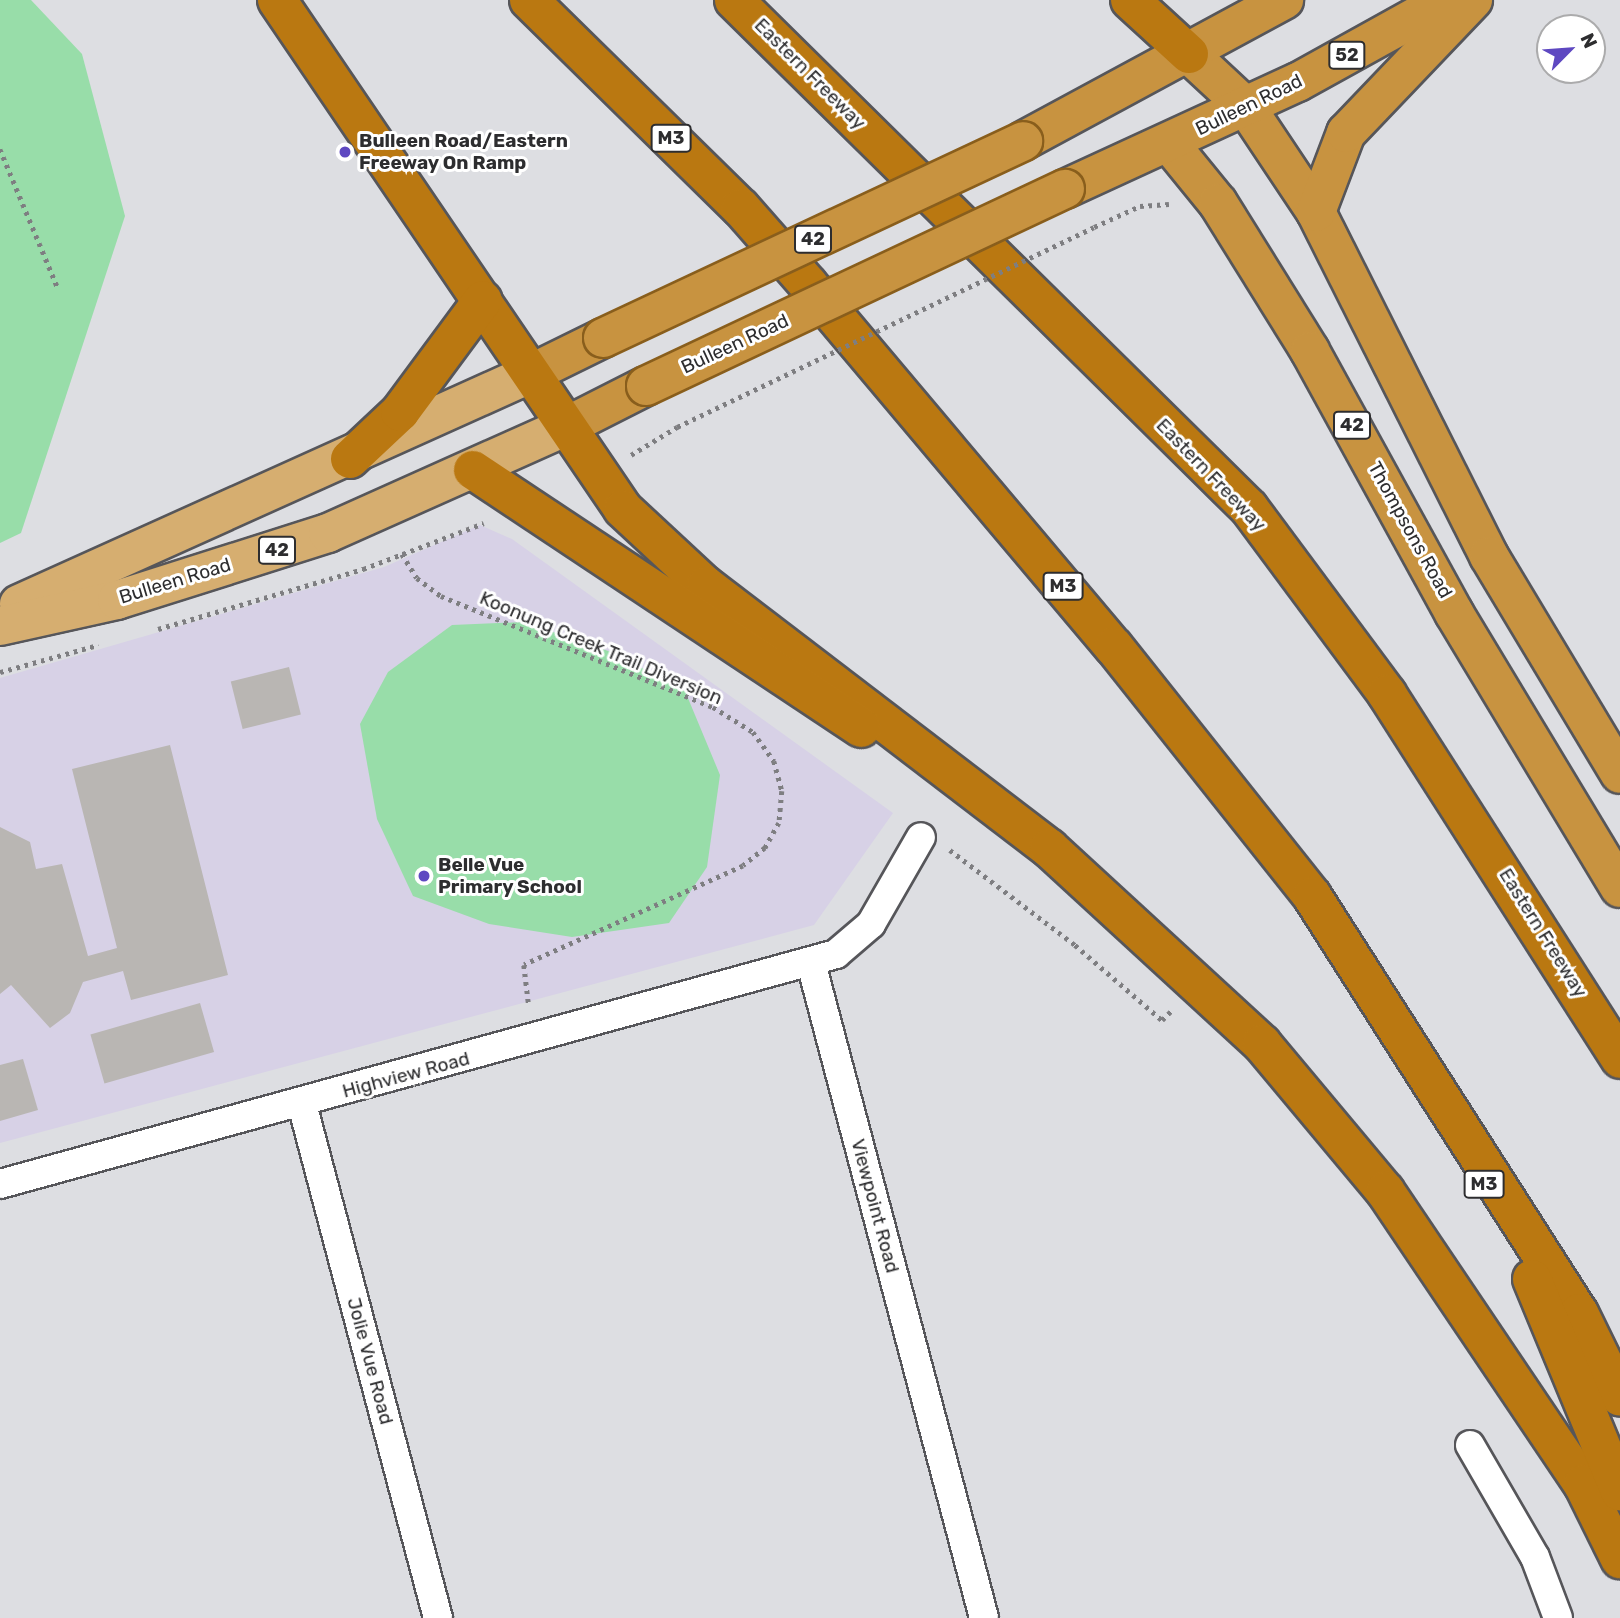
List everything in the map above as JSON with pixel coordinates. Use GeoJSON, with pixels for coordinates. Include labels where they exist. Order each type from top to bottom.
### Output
{"type":"FeatureCollection","features":[{"type":"Feature","properties":{"kind":"highway"},"geometry":{"type":"LineString","coordinates":[[277,0],[534,372],[566,426],[623,509],[657,546],[1049,848],[1262,1044],[1385,1191],[1583,1484],[1620,1559]]}},
{"type":"Feature","properties":{"kind":"highway","name":"M3"},"geometry":{"type":"LineString","coordinates":[[529,0],[732,198],[807,282],[1114,646],[1312,896],[1579,1312],[1620,1396]]}},
{"type":"Feature","properties":{"kind":"highway","name":"Eastern Freeway"},"geometry":{"type":"LineString","coordinates":[[734,0],[1249,508],[1395,706],[1620,1059]]}},
{"type":"Feature","properties":{"kind":"highway"},"geometry":{"type":"LineString","coordinates":[[1130,0],[1246,107],[1316,212],[1489,556],[1620,774]]}},
{"type":"Feature","properties":{"kind":"highway","name":"Bulleen Road"},"geometry":{"type":"LineString","coordinates":[[534,372],[1023,141],[1189,54],[1284,0]]}},
{"type":"Feature","properties":{"kind":"highway","name":"Bulleen Road"},"geometry":{"type":"LineString","coordinates":[[566,426],[1065,189],[1246,107],[1446,0]]}},
{"type":"Feature","properties":{"kind":"highway"},"geometry":{"type":"LineString","coordinates":[[1316,212],[1346,133],[1473,0]]}},
{"type":"Feature","properties":{"kind":"highway","name":"Thompsons Road"},"geometry":{"type":"LineString","coordinates":[[1169,143],[1218,203],[1310,351],[1454,612],[1620,888]]}},
{"type":"Feature","properties":{"kind":"highway"},"geometry":{"type":"LineString","coordinates":[[350,459],[400,412],[483,300]]}},
{"type":"Feature","properties":{"kind":"highway"},"geometry":{"type":"LineString","coordinates":[[473,470],[611,568],[1049,848]]}},
{"type":"Feature","properties":{"kind":"highway","name":"M3"},"geometry":{"type":"LineString","coordinates":[[1312,896],[1463,1144],[1556,1326],[1620,1491]]}},
{"type":"Feature","properties":{"kind":"main road","name":"Bulleen Road"},"geometry":{"type":"LineString","coordinates":[[0,611],[350,459],[534,372]]}},
{"type":"Feature","properties":{"kind":"main road","name":"Bulleen Road"},"geometry":{"type":"LineString","coordinates":[[0,626],[117,600],[263,555],[473,470],[566,426]]}},
{"type":"Feature","properties":{"kind":"street"},"geometry":{"type":"LineString","coordinates":[[811,964],[862,936],[921,836]]}},
{"type":"Feature","properties":{"kind":"street","name":"Highview Road"},"geometry":{"type":"LineString","coordinates":[[0,1184],[811,964]]}},
{"type":"Feature","properties":{"kind":"street","name":"Viewpoint Road"},"geometry":{"type":"LineString","coordinates":[[811,964],[984,1618]]}},
{"type":"Feature","properties":{"kind":"street","name":"Jolie Vue Road"},"geometry":{"type":"LineString","coordinates":[[302,1104],[438,1618]]}},
{"type":"Feature","properties":{"kind":"street"},"geometry":{"type":"LineString","coordinates":[[1470,1445],[1535,1557],[1558,1618]]}},
{"type":"Feature","properties":{"kind":"path"},"geometry":{"type":"LineString","coordinates":[[0,149],[58,288]]}},
{"type":"Feature","properties":{"kind":"path"},"geometry":{"type":"LineString","coordinates":[[677,427],[1140,206],[1175,204]]}},
{"type":"Feature","properties":{"kind":"path"},"geometry":{"type":"LineString","coordinates":[[145,632],[402,554],[479,522],[490,524]]}},
{"type":"Feature","properties":{"kind":"path","name":"Koonung Creek Trail Diversion"},"geometry":{"type":"LineString","coordinates":[[402,554],[417,578],[440,596],[713,707],[753,732],[776,771],[779,823],[765,848],[743,866],[524,965],[536,1039]]}},
{"type":"Feature","properties":{"kind":"path"},"geometry":{"type":"LineString","coordinates":[[0,672],[106,643]]}},
{"type":"Feature","properties":{"kind":"path"},"geometry":{"type":"LineString","coordinates":[[921,836],[969,859],[1162,1020],[1177,1006]]}},
{"type":"Feature","properties":{"kind":"shaded area","name":"Belle Vue Primary School"},"geometry":{"type":"Polygon","coordinates":[[[480,525],[512,539],[893,813],[814,925],[0,1143],[0,678],[384,567],[480,525]]]}},
{"type":"Feature","properties":{"kind":"green space"},"geometry":{"type":"Polygon","coordinates":[[[0,0],[31,0],[82,54],[125,216],[21,533],[0,543],[0,0]]]}},
{"type":"Feature","properties":{"kind":"green space"},"geometry":{"type":"Polygon","coordinates":[[[524,622],[614,653],[685,691],[720,775],[707,867],[669,923],[572,937],[489,924],[413,896],[377,819],[360,724],[388,672],[452,625],[524,622]]]}},
{"type":"Feature","properties":{"kind":"building"},"geometry":{"type":"Polygon","coordinates":[[[289,667],[301,715],[243,729],[231,682],[289,667]]]}},
{"type":"Feature","properties":{"kind":"building"},"geometry":{"type":"Polygon","coordinates":[[[170,745],[228,975],[131,1000],[123,971],[83,982],[70,1013],[50,1028],[11,985],[0,994],[0,827],[30,842],[36,869],[62,864],[88,956],[117,948],[72,769],[170,745]]]}},
{"type":"Feature","properties":{"kind":"building"},"geometry":{"type":"Polygon","coordinates":[[[200,1003],[214,1052],[104,1083],[90,1034],[200,1003]]]}},
{"type":"Feature","properties":{"kind":"building"},"geometry":{"type":"Polygon","coordinates":[[[23,1059],[38,1110],[0,1121],[0,1065],[23,1059]]]}},
{"type":"Feature","properties":{"kind":"place","name":"Bulleen Road/Eastern Freeway On Ramp"},"geometry":{"type":"Point","coordinates":[345,152]}},
{"type":"Feature","properties":{"kind":"place","name":"Belle Vue Primary School"},"geometry":{"type":"Point","coordinates":[424,876]}}]}
